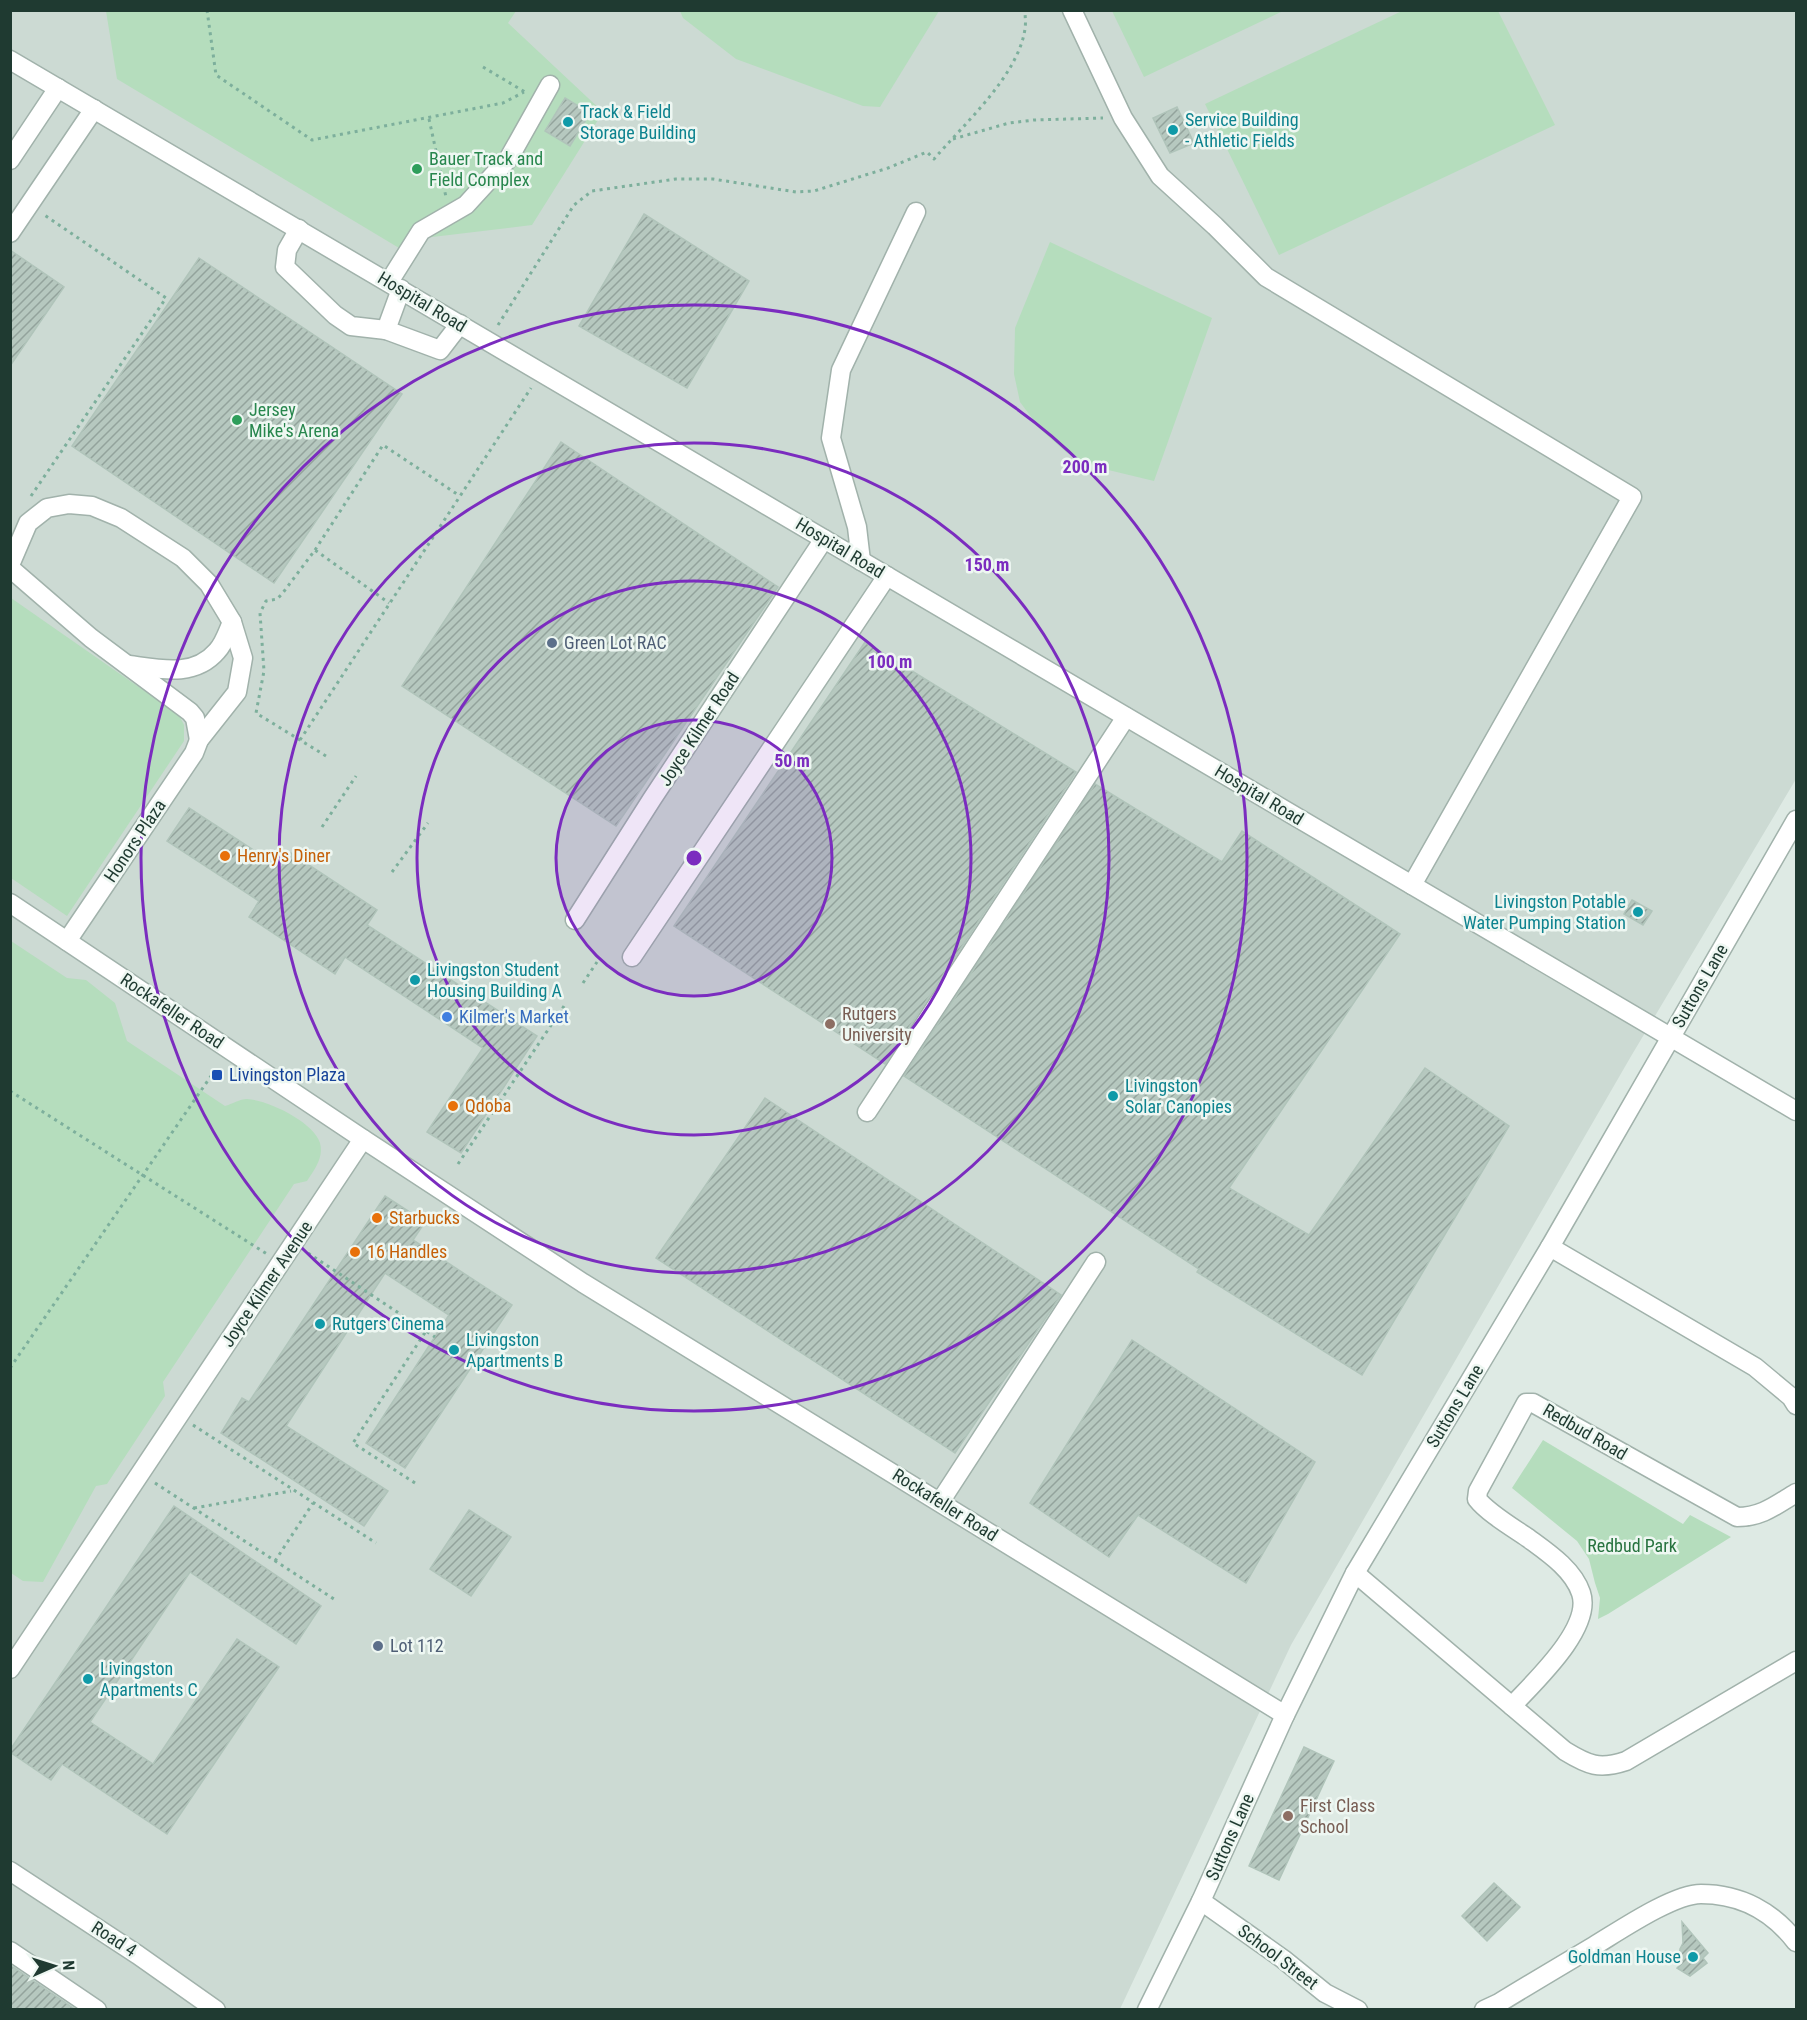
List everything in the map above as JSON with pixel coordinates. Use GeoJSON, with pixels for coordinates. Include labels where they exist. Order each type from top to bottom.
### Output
{"type":"FeatureCollection","features":[{"type":"Feature","properties":{"kind":"street"},"geometry":{"type":"LineString","coordinates":[[1072,10],[1124,118],[1160,176],[1215,226],[1266,278],[1632,497],[1412,885]]}},
{"type":"Feature","properties":{"kind":"street","name":"Hospital Road"},"geometry":{"type":"LineString","coordinates":[[10,60],[1797,1111]]}},
{"type":"Feature","properties":{"kind":"street"},"geometry":{"type":"LineString","coordinates":[[386,330],[395,286],[422,231],[466,205],[509,158],[550,85]]}},
{"type":"Feature","properties":{"kind":"street"},"geometry":{"type":"LineString","coordinates":[[10,160],[58,88]]}},
{"type":"Feature","properties":{"kind":"street"},"geometry":{"type":"LineString","coordinates":[[10,232],[94,109]]}},
{"type":"Feature","properties":{"kind":"street"},"geometry":{"type":"LineString","coordinates":[[861,561],[857,527],[831,438],[841,370],[916,212]]}},
{"type":"Feature","properties":{"kind":"street"},"geometry":{"type":"LineString","coordinates":[[299,229],[287,250],[285,267],[335,315],[351,326],[386,330],[440,350],[460,324]]}},
{"type":"Feature","properties":{"kind":"street","name":"Honors Plaza"},"geometry":{"type":"LineString","coordinates":[[67,941],[195,753],[199,740],[237,692],[243,658],[232,622],[209,584],[183,558],[121,518],[92,506],[69,504],[47,508],[28,523],[10,567],[91,638],[190,712],[195,718],[199,740]]}},
{"type":"Feature","properties":{"kind":"street","name":"Joyce Kilmer Road"},"geometry":{"type":"LineString","coordinates":[[575,920],[652,799],[825,539]]}},
{"type":"Feature","properties":{"kind":"street"},"geometry":{"type":"LineString","coordinates":[[632,957],[887,576]]}},
{"type":"Feature","properties":{"kind":"street","name":"Honors Plaza"},"geometry":{"type":"LineString","coordinates":[[127,665],[170,671],[186,670],[204,663],[218,651],[232,622]]}},
{"type":"Feature","properties":{"kind":"street"},"geometry":{"type":"LineString","coordinates":[[867,1112],[1126,717]]}},
{"type":"Feature","properties":{"kind":"street","name":"Suttons Lane"},"geometry":{"type":"LineString","coordinates":[[1147,2010],[1201,1901],[1285,1715],[1355,1573],[1550,1247],[1797,820]]}},
{"type":"Feature","properties":{"kind":"street","name":"Rockafeller Road"},"geometry":{"type":"LineString","coordinates":[[10,903],[363,1139],[605,1296],[1285,1715]]}},
{"type":"Feature","properties":{"kind":"street","name":"Joyce Kilmer Avenue"},"geometry":{"type":"LineString","coordinates":[[10,1669],[363,1139]]}},
{"type":"Feature","properties":{"kind":"street"},"geometry":{"type":"LineString","coordinates":[[1550,1247],[1755,1367],[1791,1397],[1797,1405]]}},
{"type":"Feature","properties":{"kind":"street"},"geometry":{"type":"LineString","coordinates":[[940,1502],[1096,1262]]}},
{"type":"Feature","properties":{"kind":"street","name":"Redbud Road"},"geometry":{"type":"LineString","coordinates":[[1512,1706],[1569,1641],[1579,1623],[1582,1607],[1582,1594],[1571,1576],[1552,1556],[1477,1499],[1478,1491],[1526,1403],[1533,1403],[1737,1517],[1751,1517],[1762,1513],[1797,1493]]}},
{"type":"Feature","properties":{"kind":"street"},"geometry":{"type":"LineString","coordinates":[[1355,1573],[1565,1751],[1594,1766],[1610,1766],[1626,1761],[1797,1661]]}},
{"type":"Feature","properties":{"kind":"street","name":"Road 4"},"geometry":{"type":"LineString","coordinates":[[10,1871],[138,1954],[216,2010]]}},
{"type":"Feature","properties":{"kind":"street"},"geometry":{"type":"LineString","coordinates":[[1484,2010],[1642,1917],[1672,1902],[1700,1894],[1738,1899],[1768,1913],[1797,1942]]}},
{"type":"Feature","properties":{"kind":"street","name":"School Street"},"geometry":{"type":"LineString","coordinates":[[1201,1901],[1283,1959],[1325,1993],[1358,2010]]}},
{"type":"Feature","properties":{"kind":"street"},"geometry":{"type":"LineString","coordinates":[[10,1951],[97,2010]]}},
{"type":"Feature","properties":{"kind":"path"},"geometry":{"type":"LineString","coordinates":[[207,10],[216,75],[312,140],[503,103],[524,92]]}},
{"type":"Feature","properties":{"kind":"path"},"geometry":{"type":"LineString","coordinates":[[498,326],[574,205],[592,191],[676,179],[713,179],[796,192],[814,191],[888,168],[927,152],[934,159],[1007,73],[1017,55],[1025,30],[1025,10]]}},
{"type":"Feature","properties":{"kind":"path"},"geometry":{"type":"LineString","coordinates":[[483,67],[541,101]]}},
{"type":"Feature","properties":{"kind":"path"},"geometry":{"type":"LineString","coordinates":[[951,139],[1009,123],[1034,120],[1124,118]]}},
{"type":"Feature","properties":{"kind":"path"},"geometry":{"type":"LineString","coordinates":[[429,119],[450,213]]}},
{"type":"Feature","properties":{"kind":"path"},"geometry":{"type":"LineString","coordinates":[[31,496],[166,298],[41,213]]}},
{"type":"Feature","properties":{"kind":"path"},"geometry":{"type":"LineString","coordinates":[[300,740],[534,383]]}},
{"type":"Feature","properties":{"kind":"path"},"geometry":{"type":"LineString","coordinates":[[326,756],[256,713],[264,671],[260,613],[266,601],[277,599],[282,594],[315,550],[384,445],[460,496]]}},
{"type":"Feature","properties":{"kind":"path"},"geometry":{"type":"LineString","coordinates":[[315,550],[390,603]]}},
{"type":"Feature","properties":{"kind":"path"},"geometry":{"type":"LineString","coordinates":[[322,826],[356,776]]}},
{"type":"Feature","properties":{"kind":"path"},"geometry":{"type":"LineString","coordinates":[[392,872],[428,823]]}},
{"type":"Feature","properties":{"kind":"path"},"geometry":{"type":"LineString","coordinates":[[583,983],[597,962]]}},
{"type":"Feature","properties":{"kind":"path"},"geometry":{"type":"LineString","coordinates":[[458,1164],[564,1006]]}},
{"type":"Feature","properties":{"kind":"path"},"geometry":{"type":"LineString","coordinates":[[10,1368],[211,1076]]}},
{"type":"Feature","properties":{"kind":"path"},"geometry":{"type":"LineString","coordinates":[[10,1091],[281,1263]]}},
{"type":"Feature","properties":{"kind":"path"},"geometry":{"type":"LineString","coordinates":[[294,1244],[435,1337]]}},
{"type":"Feature","properties":{"kind":"path"},"geometry":{"type":"LineString","coordinates":[[414,1483],[353,1443],[426,1330]]}},
{"type":"Feature","properties":{"kind":"path"},"geometry":{"type":"LineString","coordinates":[[179,1416],[376,1543]]}},
{"type":"Feature","properties":{"kind":"path"},"geometry":{"type":"LineString","coordinates":[[141,1473],[337,1601]]}},
{"type":"Feature","properties":{"kind":"path"},"geometry":{"type":"LineString","coordinates":[[194,1508],[293,1490]]}},
{"type":"Feature","properties":{"kind":"path"},"geometry":{"type":"LineString","coordinates":[[275,1561],[313,1503]]}},
{"type":"Feature","properties":{"kind":"shaded area","name":"Rutgers University"},"geometry":{"type":"Polygon","coordinates":[[[11,11],[1796,11],[1796,779],[1630,1058],[1291,1645],[1120,2009],[11,2010],[11,11]]]}},
{"type":"Feature","properties":{"kind":"green space","name":"Bauer Track and Field Complex"},"geometry":{"type":"Polygon","coordinates":[[[106,11],[516,11],[508,23],[603,112],[532,225],[424,238],[414,257],[117,79],[106,11]]]}},
{"type":"Feature","properties":{"kind":"green space"},"geometry":{"type":"Polygon","coordinates":[[[680,11],[939,11],[880,107],[863,106],[736,59],[683,18],[680,11]]]}},
{"type":"Feature","properties":{"kind":"green space"},"geometry":{"type":"Polygon","coordinates":[[[1112,11],[1283,11],[1144,77],[1112,11]]]}},
{"type":"Feature","properties":{"kind":"green space"},"geometry":{"type":"Polygon","coordinates":[[[1402,11],[1498,11],[1555,125],[1279,255],[1205,104],[1402,11]]]}},
{"type":"Feature","properties":{"kind":"green space"},"geometry":{"type":"Polygon","coordinates":[[[1050,242],[1212,318],[1154,481],[1100,468],[1067,453],[1040,429],[1020,402],[1014,374],[1015,328],[1050,242]]]}},
{"type":"Feature","properties":{"kind":"green space"},"geometry":{"type":"Polygon","coordinates":[[[11,598],[179,715],[184,725],[184,741],[67,916],[11,878],[11,598]]]}},
{"type":"Feature","properties":{"kind":"green space"},"geometry":{"type":"Polygon","coordinates":[[[11,941],[67,978],[86,980],[115,1003],[127,1041],[225,1106],[247,1099],[256,1100],[278,1108],[300,1120],[316,1135],[321,1148],[318,1164],[307,1181],[294,1184],[163,1382],[165,1396],[107,1484],[96,1486],[43,1582],[23,1581],[11,1573],[11,941]]]}},
{"type":"Feature","properties":{"kind":"green space","name":"Redbud Park"},"geometry":{"type":"Polygon","coordinates":[[[1543,1440],[1683,1524],[1690,1515],[1731,1537],[1598,1619],[1600,1598],[1589,1559],[1577,1541],[1512,1488],[1543,1440]]]}},
{"type":"Feature","properties":{"kind":"building","name":"Track & Field Storage Building"},"geometry":{"type":"Polygon","coordinates":[[[565,98],[590,113],[570,146],[545,131],[565,98]]]}},
{"type":"Feature","properties":{"kind":"building","name":"Service Building - Athletic Fields"},"geometry":{"type":"Polygon","coordinates":[[[1177,107],[1194,143],[1170,153],[1153,118],[1177,107]]]}},
{"type":"Feature","properties":{"kind":"building"},"geometry":{"type":"Polygon","coordinates":[[[644,214],[749,281],[687,388],[579,326],[644,214]]]}},
{"type":"Feature","properties":{"kind":"building"},"geometry":{"type":"Polygon","coordinates":[[[10,250],[64,287],[10,366],[10,250]]]}},
{"type":"Feature","properties":{"kind":"building","name":"Jersey Mike's Arena"},"geometry":{"type":"Polygon","coordinates":[[[199,258],[402,394],[274,583],[72,446],[199,258]]]}},
{"type":"Feature","properties":{"kind":"building"},"geometry":{"type":"Polygon","coordinates":[[[561,442],[778,587],[616,826],[402,686],[561,442]]]}},
{"type":"Feature","properties":{"kind":"building"},"geometry":{"type":"Polygon","coordinates":[[[865,642],[1076,772],[885,1064],[674,926],[865,642]]]}},
{"type":"Feature","properties":{"kind":"building"},"geometry":{"type":"Polygon","coordinates":[[[1095,784],[1222,862],[1242,831],[1400,934],[1229,1188],[1309,1235],[1425,1068],[1509,1126],[1362,1375],[1197,1272],[1199,1269],[904,1076],[1095,784]]]}},
{"type":"Feature","properties":{"kind":"building","name":"Livingston Student Housing Building A"},"geometry":{"type":"Polygon","coordinates":[[[189,808],[281,868],[291,853],[377,910],[367,925],[537,1036],[461,1153],[427,1132],[483,1048],[345,957],[335,974],[249,917],[259,901],[167,841],[189,808]]]}},
{"type":"Feature","properties":{"kind":"building","name":"Livingston Potable Water Pumping Station"},"geometry":{"type":"Polygon","coordinates":[[[1632,900],[1652,911],[1643,925],[1624,914],[1632,900]]]}},
{"type":"Feature","properties":{"kind":"building"},"geometry":{"type":"Polygon","coordinates":[[[765,1098],[1061,1295],[955,1453],[656,1258],[765,1098]]]}},
{"type":"Feature","properties":{"kind":"building","name":"Livingston Apartments B"},"geometry":{"type":"Polygon","coordinates":[[[385,1196],[425,1222],[413,1240],[512,1305],[405,1468],[366,1443],[449,1315],[385,1273],[286,1426],[388,1491],[364,1526],[221,1433],[242,1398],[249,1402],[385,1196]]]}},
{"type":"Feature","properties":{"kind":"building"},"geometry":{"type":"Polygon","coordinates":[[[1132,1340],[1315,1462],[1246,1583],[1138,1515],[1109,1557],[1030,1503],[1132,1340]]]}},
{"type":"Feature","properties":{"kind":"building","name":"Livingston Apartments C"},"geometry":{"type":"Polygon","coordinates":[[[174,1506],[321,1606],[296,1644],[190,1572],[90,1722],[153,1764],[237,1639],[279,1667],[167,1834],[62,1764],[51,1780],[10,1750],[174,1506]]]}},
{"type":"Feature","properties":{"kind":"building"},"geometry":{"type":"Polygon","coordinates":[[[469,1510],[511,1537],[471,1596],[430,1569],[469,1510]]]}},
{"type":"Feature","properties":{"kind":"building"},"geometry":{"type":"Polygon","coordinates":[[[1304,1747],[1334,1761],[1279,1880],[1249,1866],[1304,1747]]]}},
{"type":"Feature","properties":{"kind":"building"},"geometry":{"type":"Polygon","coordinates":[[[1494,1883],[1520,1907],[1487,1941],[1462,1916],[1494,1883]]]}},
{"type":"Feature","properties":{"kind":"building","name":"Goldman House"},"geometry":{"type":"Polygon","coordinates":[[[1682,1922],[1708,1953],[1703,1958],[1707,1963],[1690,1976],[1677,1968],[1680,1965],[1680,1949],[1683,1943],[1682,1922]]]}},
{"type":"Feature","properties":{"kind":"building"},"geometry":{"type":"Polygon","coordinates":[[[10,1965],[76,2010],[10,2010],[10,1965]]]}},
{"type":"Feature","properties":{"kind":"place","name":"Track & Field Storage Building"},"geometry":{"type":"Point","coordinates":[568,122]}},
{"type":"Feature","properties":{"kind":"place","name":"Service Building - Athletic Fields"},"geometry":{"type":"Point","coordinates":[1173,130]}},
{"type":"Feature","properties":{"kind":"place","name":"Bauer Track and Field Complex"},"geometry":{"type":"Point","coordinates":[417,169]}},
{"type":"Feature","properties":{"kind":"place","name":"Jersey Mike's Arena"},"geometry":{"type":"Point","coordinates":[237,420]}},
{"type":"Feature","properties":{"kind":"place","name":"Green Lot RAC"},"geometry":{"type":"Point","coordinates":[552,643]}},
{"type":"Feature","properties":{"kind":"place","name":"Henry's Diner"},"geometry":{"type":"Point","coordinates":[225,856]}},
{"type":"Feature","properties":{"kind":"place","name":"Livingston Potable Water Pumping Station"},"geometry":{"type":"Point","coordinates":[1638,912]}},
{"type":"Feature","properties":{"kind":"place","name":"Livingston Student Housing Building A"},"geometry":{"type":"Point","coordinates":[415,980]}},
{"type":"Feature","properties":{"kind":"place","name":"Kilmer's Market"},"geometry":{"type":"Point","coordinates":[447,1017]}},
{"type":"Feature","properties":{"kind":"place","name":"Rutgers University"},"geometry":{"type":"Point","coordinates":[830,1024]}},
{"type":"Feature","properties":{"kind":"place","name":"Livingston Plaza"},"geometry":{"type":"Point","coordinates":[217,1075]}},
{"type":"Feature","properties":{"kind":"place","name":"Livingston Solar Canopies"},"geometry":{"type":"Point","coordinates":[1113,1096]}},
{"type":"Feature","properties":{"kind":"place","name":"Qdoba"},"geometry":{"type":"Point","coordinates":[453,1106]}},
{"type":"Feature","properties":{"kind":"place","name":"Starbucks"},"geometry":{"type":"Point","coordinates":[377,1218]}},
{"type":"Feature","properties":{"kind":"place","name":"16 Handles"},"geometry":{"type":"Point","coordinates":[355,1252]}},
{"type":"Feature","properties":{"kind":"place","name":"Rutgers Cinema"},"geometry":{"type":"Point","coordinates":[320,1324]}},
{"type":"Feature","properties":{"kind":"place","name":"Livingston Apartments B"},"geometry":{"type":"Point","coordinates":[454,1350]}},
{"type":"Feature","properties":{"kind":"place","name":"Lot 112"},"geometry":{"type":"Point","coordinates":[378,1646]}},
{"type":"Feature","properties":{"kind":"place","name":"Livingston Apartments C"},"geometry":{"type":"Point","coordinates":[88,1679]}},
{"type":"Feature","properties":{"kind":"place","name":"First Class School"},"geometry":{"type":"Point","coordinates":[1288,1816]}},
{"type":"Feature","properties":{"kind":"place","name":"Goldman House"},"geometry":{"type":"Point","coordinates":[1693,1957]}}]}
